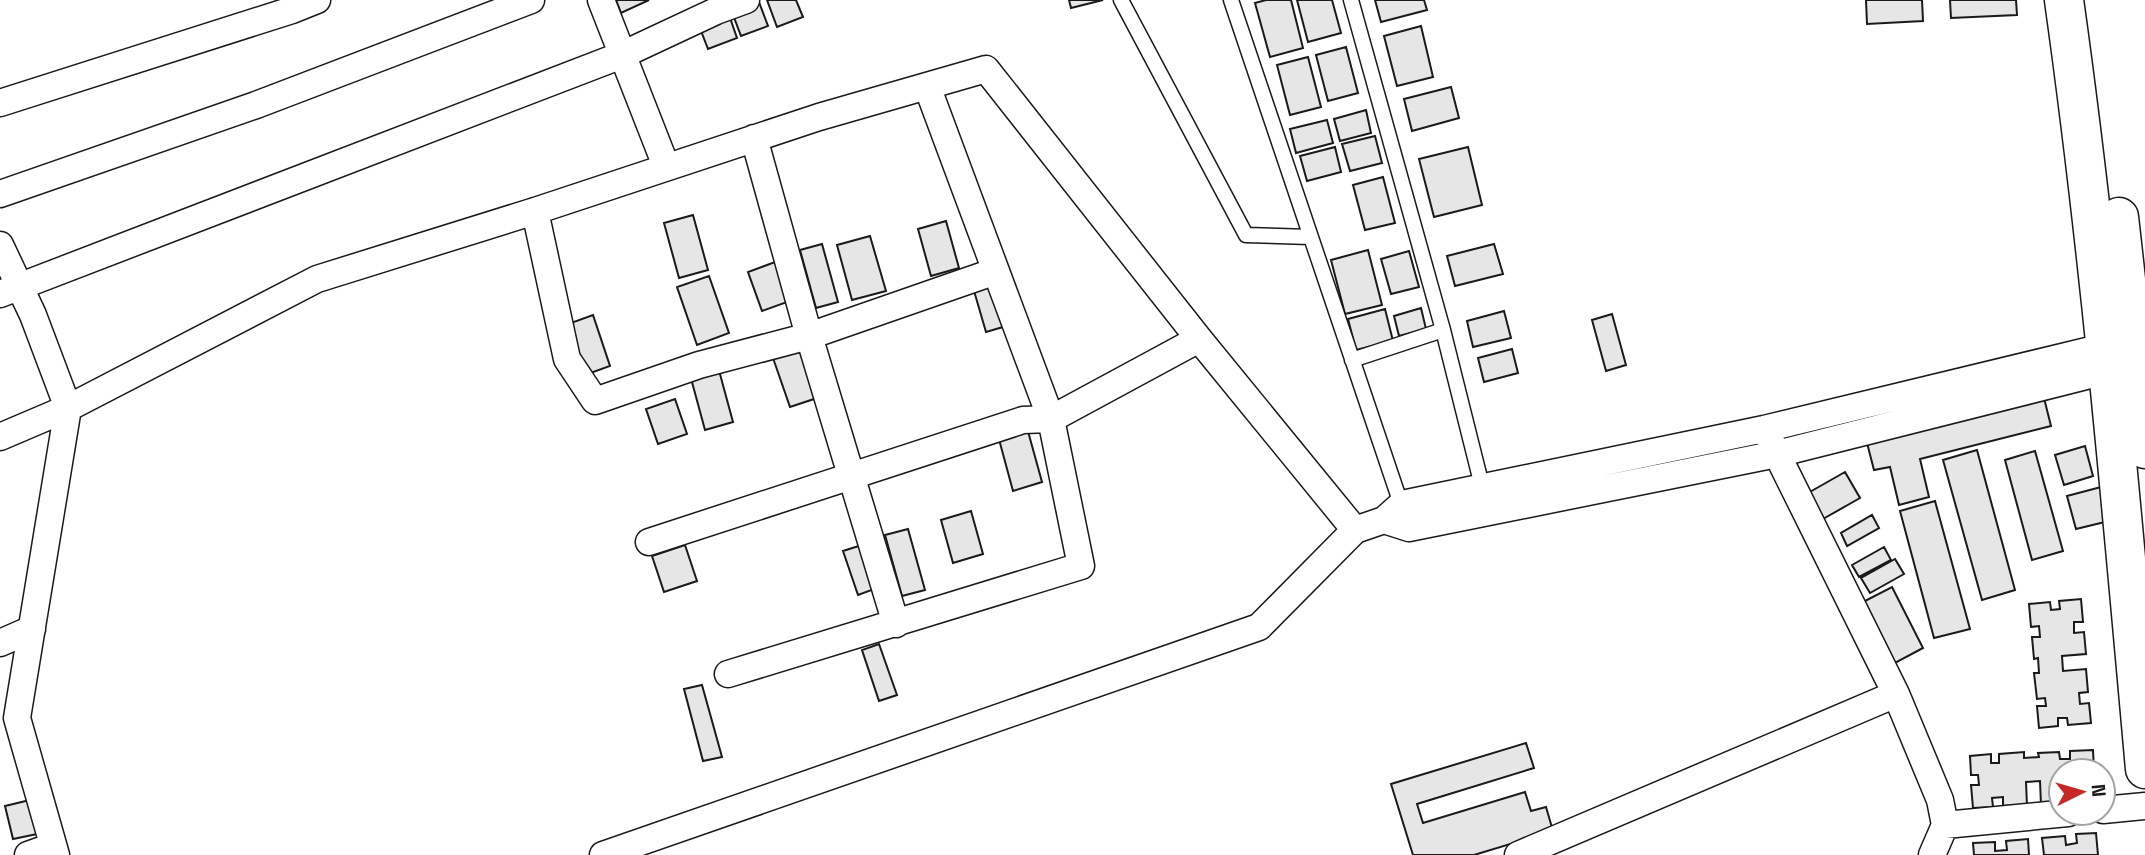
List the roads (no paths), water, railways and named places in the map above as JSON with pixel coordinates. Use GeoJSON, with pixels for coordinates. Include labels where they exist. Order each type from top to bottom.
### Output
{"type":"FeatureCollection","features":[{"type":"Feature","properties":{"kind":"street"},"geometry":{"type":"LineString","coordinates":[[0,103],[317,0]]}},
{"type":"Feature","properties":{"kind":"street"},"geometry":{"type":"LineString","coordinates":[[0,194],[256,106],[531,0]]}},
{"type":"Feature","properties":{"kind":"street"},"geometry":{"type":"LineString","coordinates":[[601,0],[666,166]]}},
{"type":"Feature","properties":{"kind":"street"},"geometry":{"type":"LineString","coordinates":[[10,291],[622,55],[716,11],[746,0]]}},
{"type":"Feature","properties":{"kind":"street"},"geometry":{"type":"LineString","coordinates":[[2064,0],[2084,143],[2129,353],[2145,449]]}},
{"type":"Feature","properties":{"kind":"street"},"geometry":{"type":"LineString","coordinates":[[2091,0],[2129,353],[2145,769]]}},
{"type":"Feature","properties":{"kind":"street"},"geometry":{"type":"LineString","coordinates":[[0,437],[68,408],[317,279],[535,211],[754,138],[986,69],[1199,339],[1355,530]]}},
{"type":"Feature","properties":{"kind":"street"},"geometry":{"type":"LineString","coordinates":[[728,674],[1081,566],[1051,419],[928,86]]}},
{"type":"Feature","properties":{"kind":"street"},"geometry":{"type":"LineString","coordinates":[[754,138],[809,336],[896,624]]}},
{"type":"Feature","properties":{"kind":"street"},"geometry":{"type":"LineString","coordinates":[[535,211],[567,359],[595,401],[699,365],[809,336],[996,271]]}},
{"type":"Feature","properties":{"kind":"street"},"geometry":{"type":"LineString","coordinates":[[0,245],[10,291],[33,315],[68,408],[17,718],[54,851],[28,855]]}},
{"type":"Feature","properties":{"kind":"street"},"geometry":{"type":"LineString","coordinates":[[649,542],[1023,419],[1051,419],[1199,339]]}},
{"type":"Feature","properties":{"kind":"street"},"geometry":{"type":"LineString","coordinates":[[617,853],[1259,627],[1355,530],[1482,486],[2129,353]]}},
{"type":"Feature","properties":{"kind":"street"},"geometry":{"type":"LineString","coordinates":[[1398,517],[1777,454],[2129,353]]}},
{"type":"Feature","properties":{"kind":"street"},"geometry":{"type":"LineString","coordinates":[[1764,429],[1896,694],[1940,800],[1945,825],[1932,855]]}},
{"type":"Feature","properties":{"kind":"street"},"geometry":{"type":"LineString","coordinates":[[0,643],[32,629]]}},
{"type":"Feature","properties":{"kind":"street"},"geometry":{"type":"LineString","coordinates":[[1518,855],[1896,694]]}},
{"type":"Feature","properties":{"kind":"street"},"geometry":{"type":"LineString","coordinates":[[2117,809],[2145,806]]}},
{"type":"Feature","properties":{"kind":"street"},"geometry":{"type":"LineString","coordinates":[[1945,825],[2047,815]]}},
{"type":"Feature","properties":{"kind":"lane"},"geometry":{"type":"LineString","coordinates":[[1121,0],[1245,235],[1310,236]]}},
{"type":"Feature","properties":{"kind":"lane"},"geometry":{"type":"LineString","coordinates":[[1231,0],[1352,360],[1398,517]]}},
{"type":"Feature","properties":{"kind":"lane"},"geometry":{"type":"LineString","coordinates":[[1351,0],[1443,330],[1482,486]]}},
{"type":"Feature","properties":{"kind":"lane"},"geometry":{"type":"LineString","coordinates":[[1352,360],[1443,330]]}}]}
